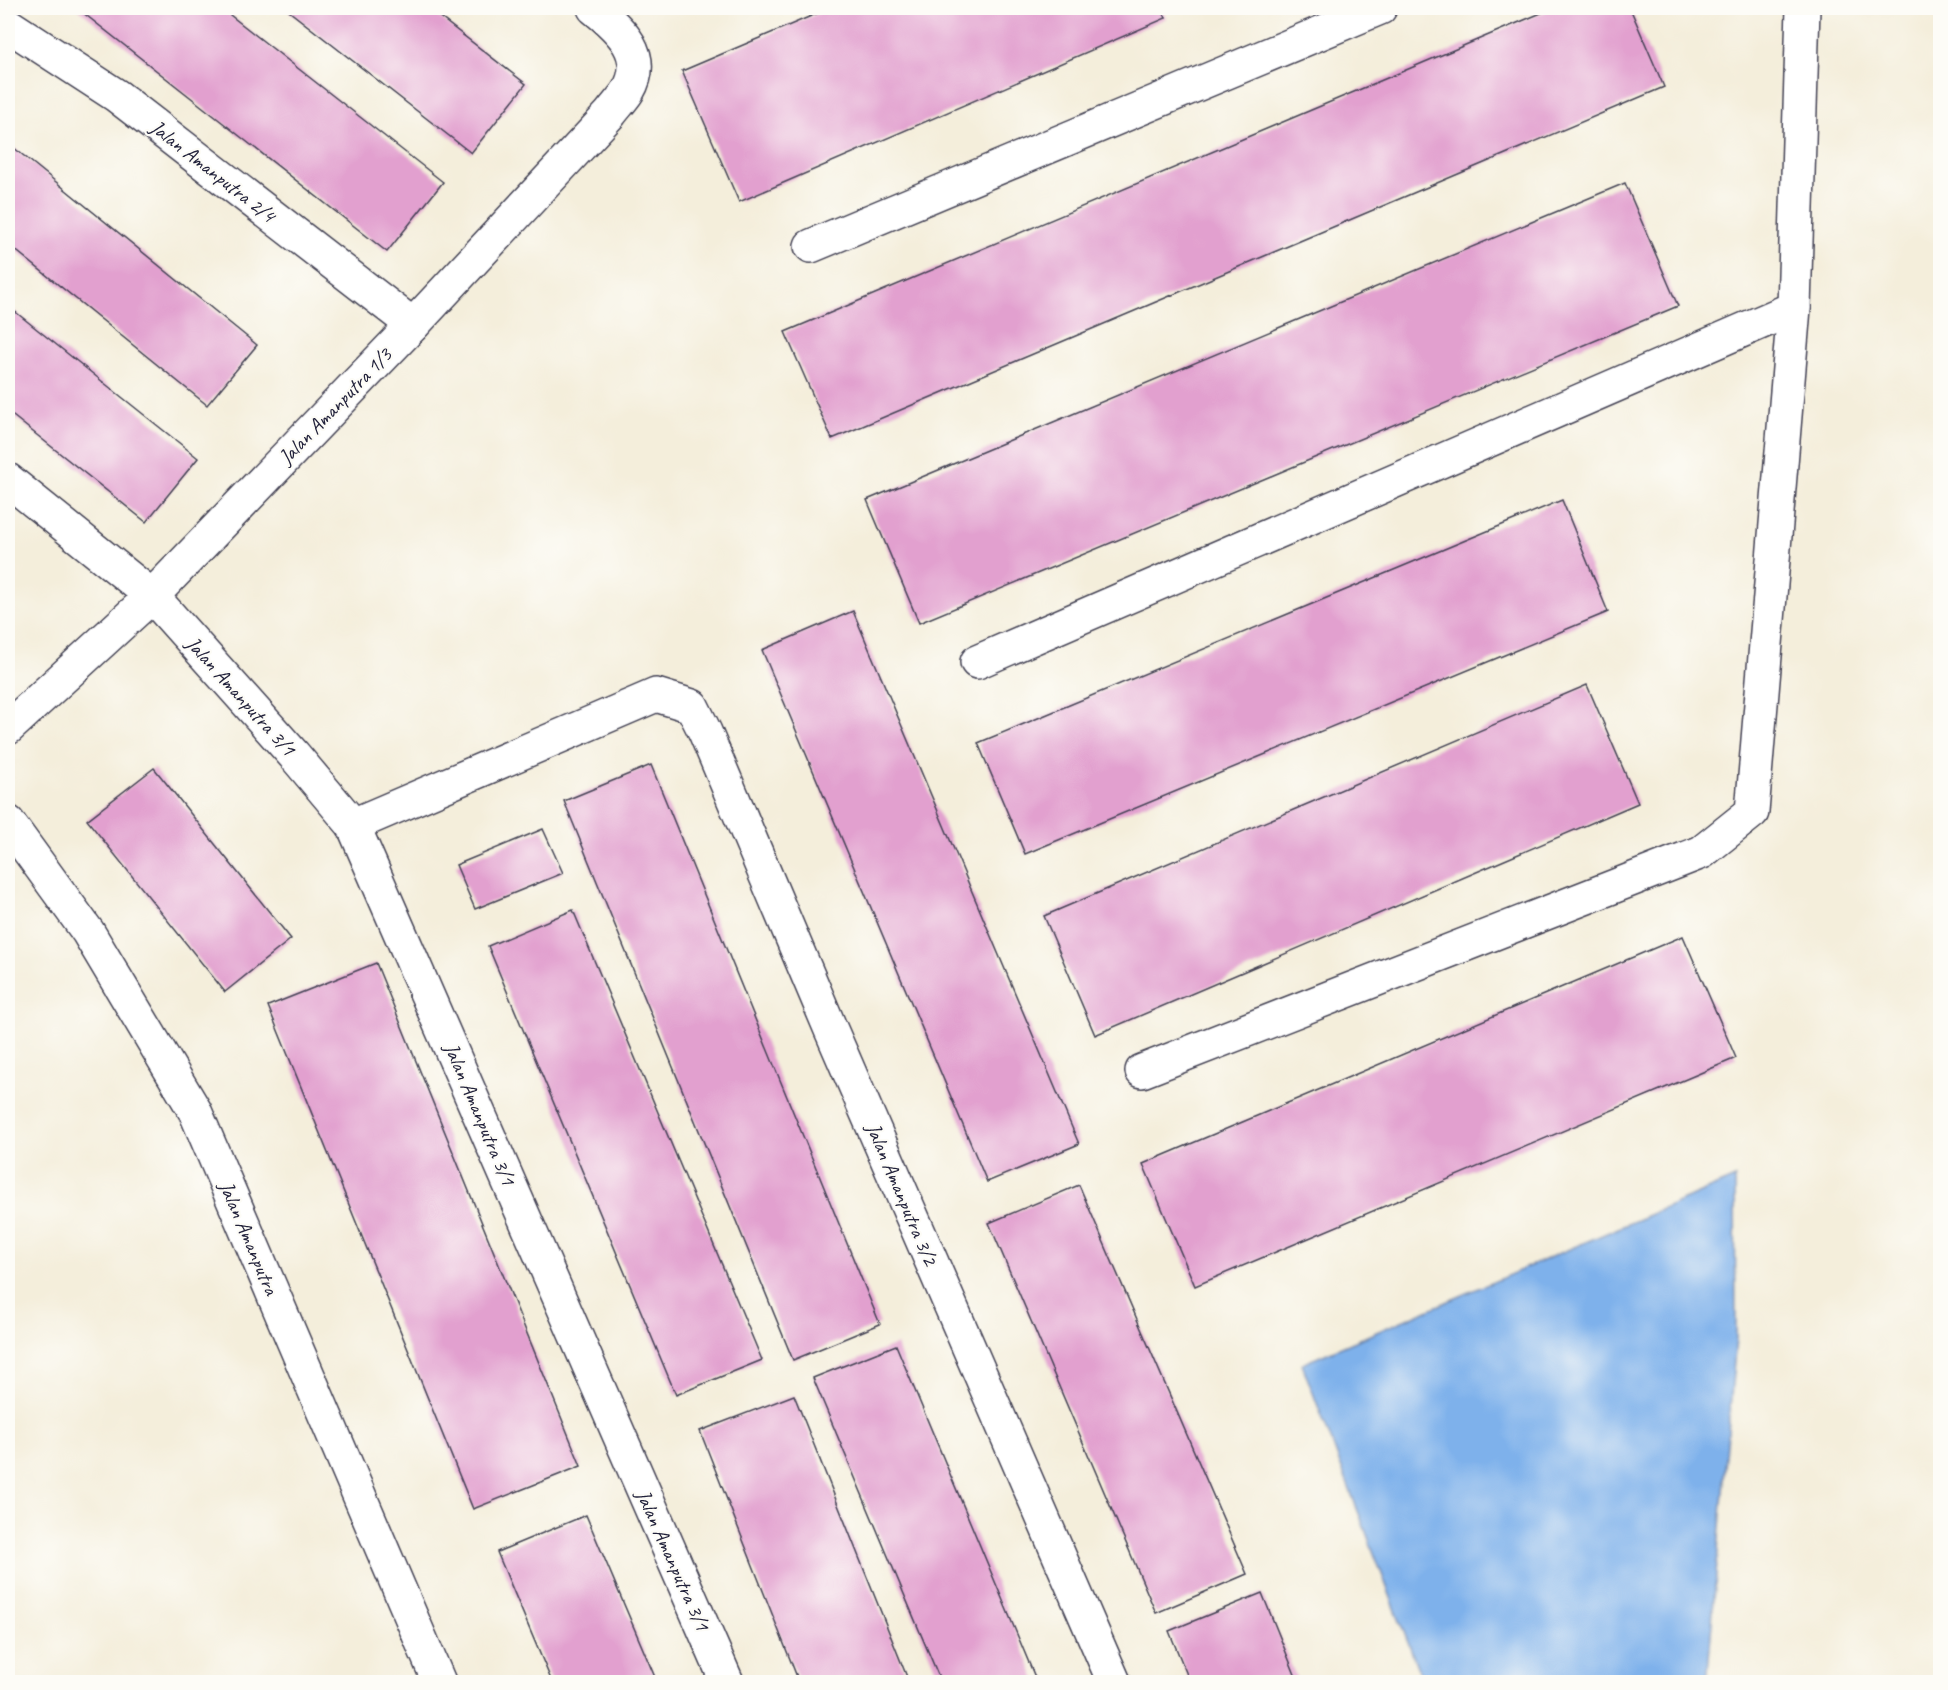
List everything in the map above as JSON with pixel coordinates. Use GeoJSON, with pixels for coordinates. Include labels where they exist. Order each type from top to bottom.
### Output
{"type":"FeatureCollection","features":[{"type":"Feature","properties":{"kind":"street","name":"Jalan Amanputra 1/3"},"geometry":{"type":"LineString","coordinates":[[8,728],[152,596],[412,325],[610,114],[629,90],[636,64],[627,39],[594,8]]}},
{"type":"Feature","properties":{"kind":"street"},"geometry":{"type":"LineString","coordinates":[[811,246],[1380,8]]}},
{"type":"Feature","properties":{"kind":"street"},"geometry":{"type":"LineString","coordinates":[[1142,1071],[1702,852],[1752,812],[1794,308],[1803,8]]}},
{"type":"Feature","properties":{"kind":"street","name":"Jalan Amanputra 2/4"},"geometry":{"type":"LineString","coordinates":[[8,25],[117,96],[412,325]]}},
{"type":"Feature","properties":{"kind":"street"},"geometry":{"type":"LineString","coordinates":[[977,662],[1794,308]]}},
{"type":"Feature","properties":{"kind":"street","name":"Jalan Amanputra 3/1"},"geometry":{"type":"LineString","coordinates":[[8,480],[152,596],[294,755],[353,825],[727,1683]]}},
{"type":"Feature","properties":{"kind":"street","name":"Jalan Amanputra 3/2"},"geometry":{"type":"LineString","coordinates":[[353,825],[656,695],[692,706],[1114,1683]]}},
{"type":"Feature","properties":{"kind":"street","name":"Jalan Amanputra"},"geometry":{"type":"LineString","coordinates":[[8,822],[88,932],[195,1111],[439,1683]]}},
{"type":"Feature","properties":{"kind":"water"},"geometry":{"type":"Polygon","coordinates":[[[1735,1178],[1736,1337],[1707,1682],[1423,1682],[1302,1364],[1735,1178]]]}},
{"type":"Feature","properties":{"kind":"building"},"geometry":{"type":"Polygon","coordinates":[[[77,8],[221,8],[443,182],[387,252],[77,8]]]}},
{"type":"Feature","properties":{"kind":"building"},"geometry":{"type":"Polygon","coordinates":[[[285,8],[428,8],[526,84],[471,153],[285,8]]]}},
{"type":"Feature","properties":{"kind":"building"},"geometry":{"type":"Polygon","coordinates":[[[830,8],[1161,8],[1166,18],[739,202],[682,71],[830,8]]]}},
{"type":"Feature","properties":{"kind":"building"},"geometry":{"type":"Polygon","coordinates":[[[1553,8],[1630,8],[1664,87],[832,439],[785,332],[1553,8]]]}},
{"type":"Feature","properties":{"kind":"building"},"geometry":{"type":"Polygon","coordinates":[[[8,143],[257,345],[207,405],[8,244],[8,143]]]}},
{"type":"Feature","properties":{"kind":"building"},"geometry":{"type":"Polygon","coordinates":[[[1625,183],[1678,306],[919,623],[867,500],[1625,183]]]}},
{"type":"Feature","properties":{"kind":"building"},"geometry":{"type":"Polygon","coordinates":[[[8,306],[198,458],[146,522],[8,412],[8,306]]]}},
{"type":"Feature","properties":{"kind":"building"},"geometry":{"type":"Polygon","coordinates":[[[1562,500],[1608,612],[1025,854],[978,743],[1562,500]]]}},
{"type":"Feature","properties":{"kind":"building"},"geometry":{"type":"Polygon","coordinates":[[[853,611],[1079,1144],[987,1182],[762,650],[853,611]]]}},
{"type":"Feature","properties":{"kind":"building"},"geometry":{"type":"Polygon","coordinates":[[[1587,685],[1638,803],[1095,1035],[1044,916],[1587,685]]]}},
{"type":"Feature","properties":{"kind":"building"},"geometry":{"type":"Polygon","coordinates":[[[651,765],[880,1324],[793,1360],[564,801],[651,765]]]}},
{"type":"Feature","properties":{"kind":"building"},"geometry":{"type":"Polygon","coordinates":[[[154,768],[291,939],[225,992],[87,820],[154,768]]]}},
{"type":"Feature","properties":{"kind":"building"},"geometry":{"type":"Polygon","coordinates":[[[543,829],[563,873],[475,909],[456,865],[543,829]]]}},
{"type":"Feature","properties":{"kind":"building"},"geometry":{"type":"Polygon","coordinates":[[[573,910],[762,1360],[676,1395],[488,946],[573,910]]]}},
{"type":"Feature","properties":{"kind":"building"},"geometry":{"type":"Polygon","coordinates":[[[1683,936],[1736,1058],[1195,1286],[1143,1164],[1683,936]]]}},
{"type":"Feature","properties":{"kind":"building"},"geometry":{"type":"Polygon","coordinates":[[[376,963],[581,1466],[473,1509],[268,1006],[376,963]]]}},
{"type":"Feature","properties":{"kind":"building"},"geometry":{"type":"Polygon","coordinates":[[[1079,1185],[1247,1574],[1156,1613],[989,1223],[1079,1185]]]}},
{"type":"Feature","properties":{"kind":"building"},"geometry":{"type":"Polygon","coordinates":[[[896,1345],[1037,1682],[941,1682],[813,1378],[896,1345]]]}},
{"type":"Feature","properties":{"kind":"building"},"geometry":{"type":"Polygon","coordinates":[[[794,1395],[909,1682],[799,1682],[700,1431],[794,1395]]]}},
{"type":"Feature","properties":{"kind":"building"},"geometry":{"type":"Polygon","coordinates":[[[586,1515],[657,1682],[552,1682],[497,1552],[586,1515]]]}},
{"type":"Feature","properties":{"kind":"building"},"geometry":{"type":"Polygon","coordinates":[[[1262,1593],[1298,1682],[1190,1682],[1169,1631],[1262,1593]]]}}]}
